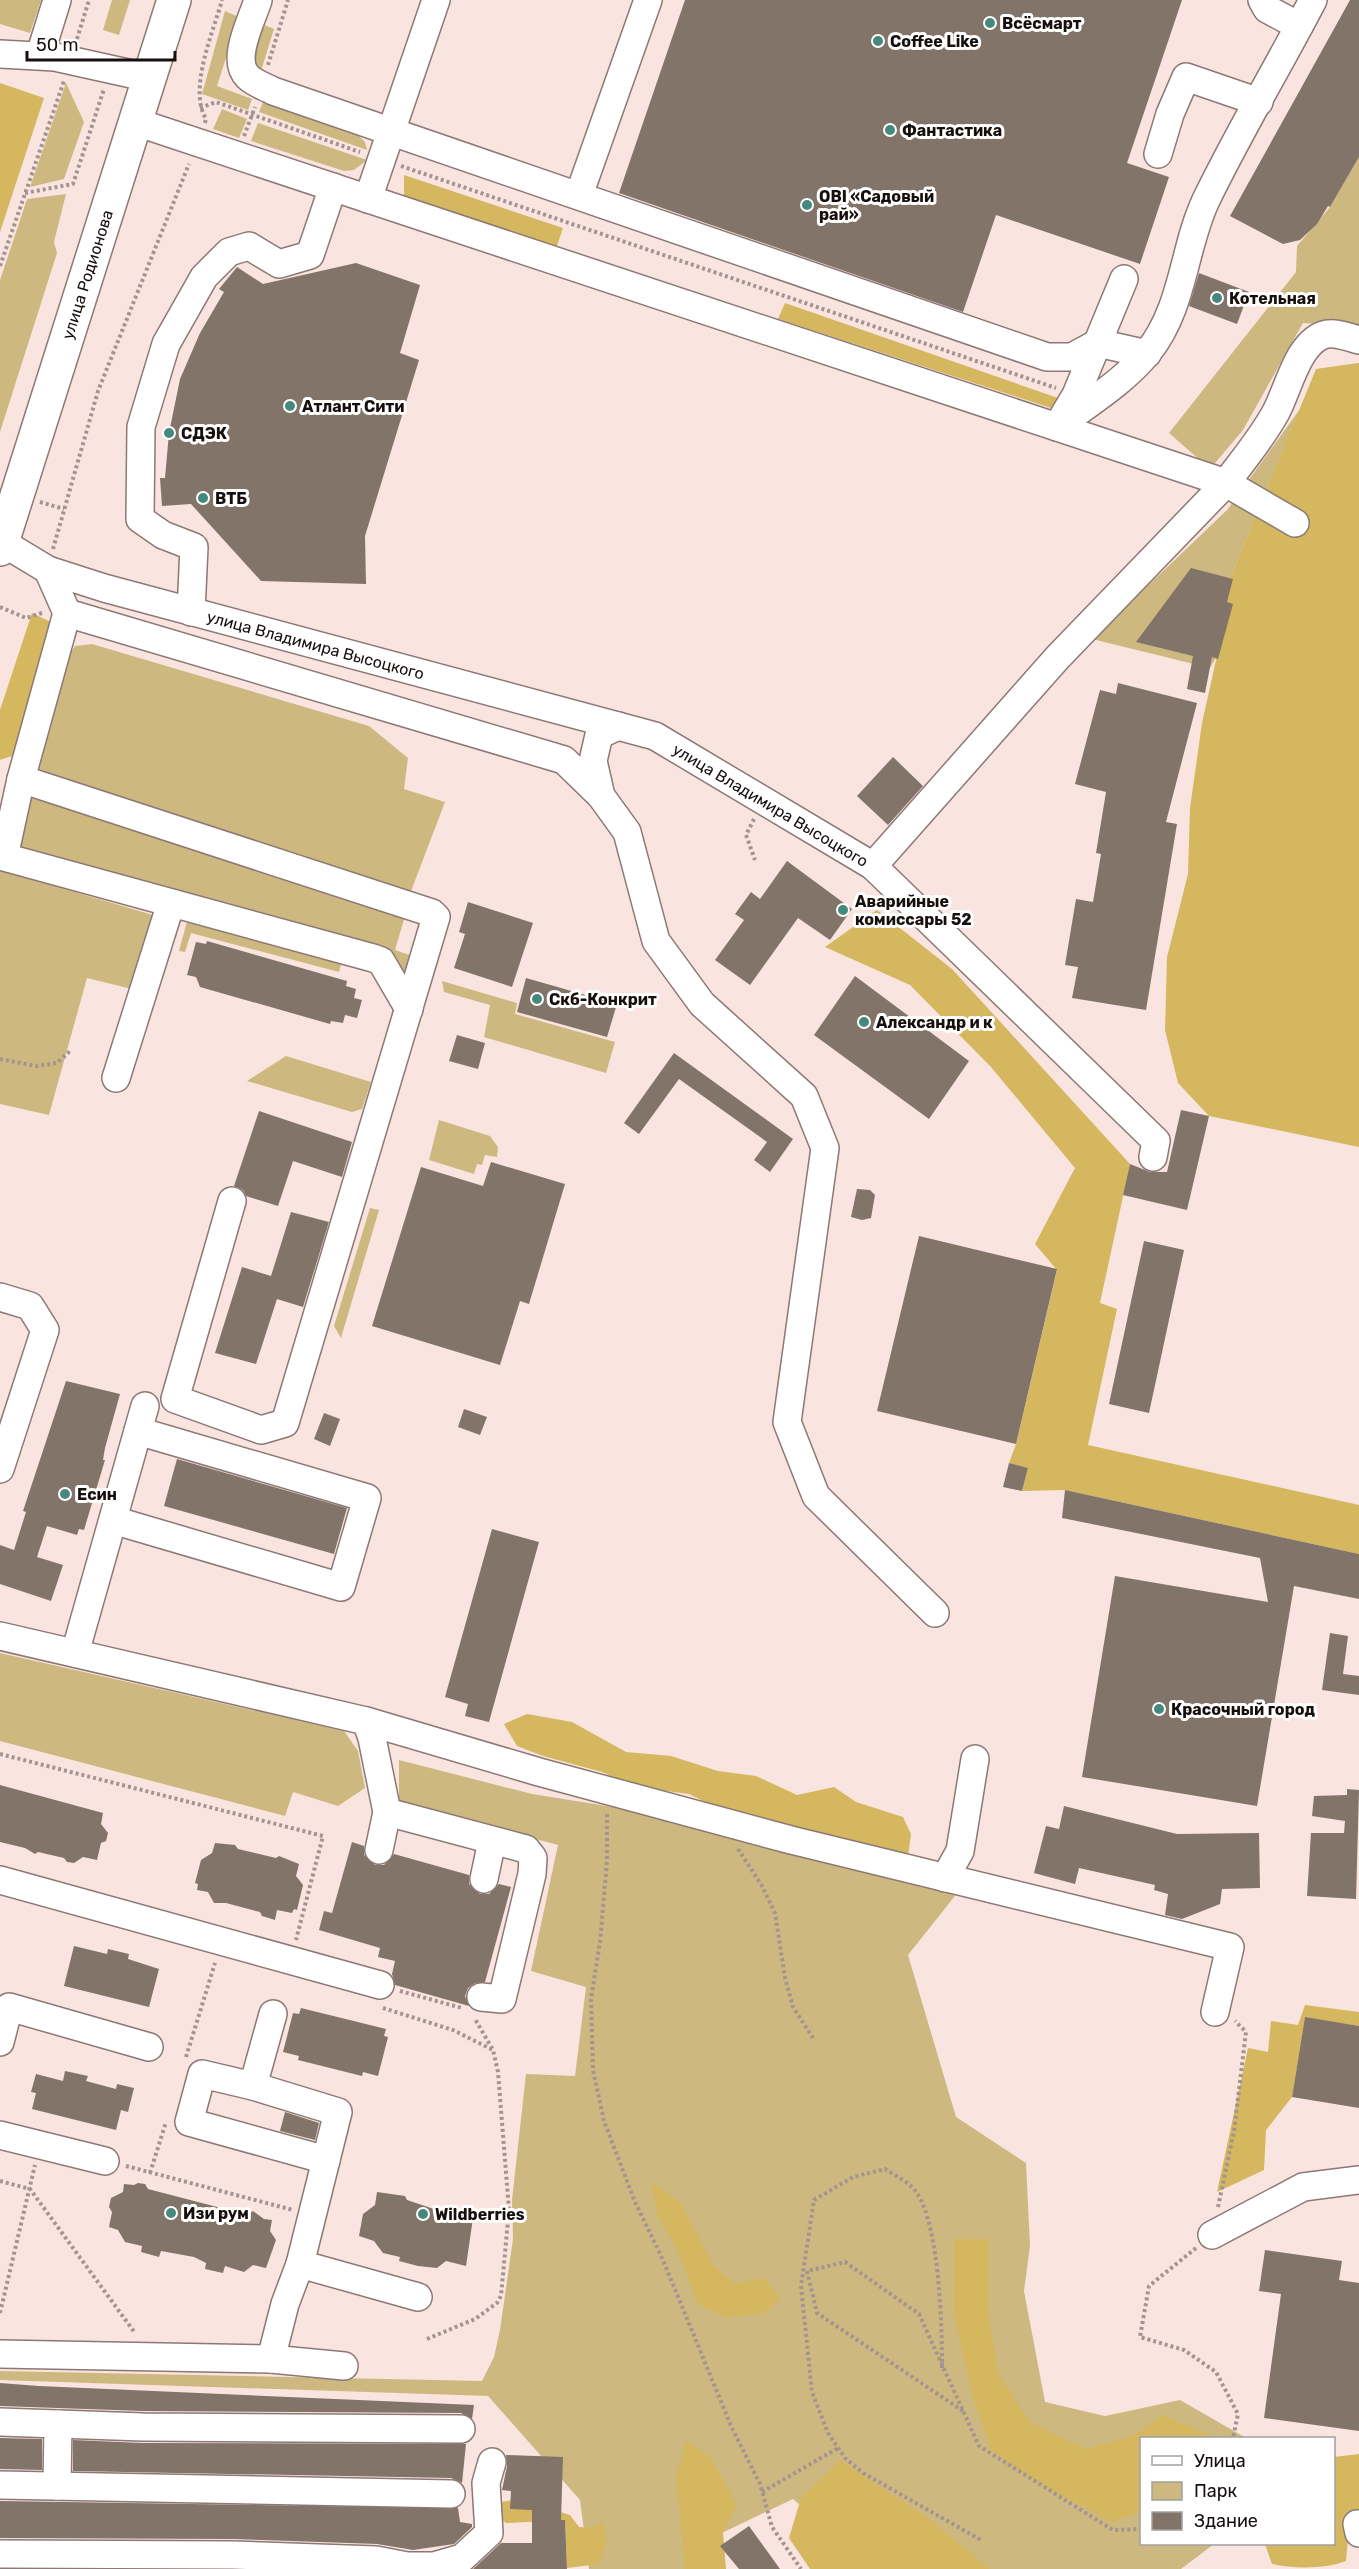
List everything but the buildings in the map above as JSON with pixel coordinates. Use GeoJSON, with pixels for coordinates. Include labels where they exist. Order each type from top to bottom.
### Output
{"type":"FeatureCollection","features":[{"type":"Feature","properties":{"kind":"main road","name":"улица Родионова"},"geometry":{"type":"LineString","coordinates":[[1,544],[174,0]]}},
{"type":"Feature","properties":{"kind":"street"},"geometry":{"type":"LineString","coordinates":[[40,55],[57,0]]}},
{"type":"Feature","properties":{"kind":"street"},"geometry":{"type":"LineString","coordinates":[[258,0],[241,53],[241,67],[249,78],[273,91],[1047,357],[1072,357],[1098,343],[1147,354]]}},
{"type":"Feature","properties":{"kind":"street"},"geometry":{"type":"LineString","coordinates":[[368,199],[435,0]]}},
{"type":"Feature","properties":{"kind":"street"},"geometry":{"type":"LineString","coordinates":[[1262,0],[1267,9],[1299,26]]}},
{"type":"Feature","properties":{"kind":"street"},"geometry":{"type":"LineString","coordinates":[[1057,427],[1112,386],[1147,354],[1158,339],[1179,294],[1205,203],[1313,0]]}},
{"type":"Feature","properties":{"kind":"street"},"geometry":{"type":"LineString","coordinates":[[579,195],[639,3]]}},
{"type":"Feature","properties":{"kind":"street"},"geometry":{"type":"LineString","coordinates":[[0,54],[40,55],[150,78]]}},
{"type":"Feature","properties":{"kind":"street"},"geometry":{"type":"LineString","coordinates":[[1158,154],[1170,114],[1186,77],[1259,102]]}},
{"type":"Feature","properties":{"kind":"street"},"geometry":{"type":"LineString","coordinates":[[136,122],[1226,483],[1295,523]]}},
{"type":"Feature","properties":{"kind":"street"},"geometry":{"type":"LineString","coordinates":[[191,612],[194,547],[163,535],[140,519],[141,427],[166,344],[204,277],[228,252],[249,246],[279,264],[310,255],[333,187]]}},
{"type":"Feature","properties":{"kind":"street"},"geometry":{"type":"LineString","coordinates":[[1057,427],[1076,395],[1124,279]]}},
{"type":"Feature","properties":{"kind":"street","name":"улица Владимира Высоцкого"},"geometry":{"type":"LineString","coordinates":[[1,544],[48,570],[191,612],[655,736],[873,866],[1058,657],[1226,483],[1258,442],[1277,411],[1300,357],[1322,336],[1334,334],[1359,340]]}},
{"type":"Feature","properties":{"kind":"street"},"geometry":{"type":"LineString","coordinates":[[48,570],[55,613],[4,857],[373,957],[381,961],[410,1009]]}},
{"type":"Feature","properties":{"kind":"street"},"geometry":{"type":"LineString","coordinates":[[55,613],[564,760],[601,796],[627,832],[656,941],[702,1004],[804,1096],[825,1148],[787,1422],[816,1496],[935,1613]]}},
{"type":"Feature","properties":{"kind":"street"},"geometry":{"type":"LineString","coordinates":[[468,732],[481,689]]}},
{"type":"Feature","properties":{"kind":"street"},"geometry":{"type":"LineString","coordinates":[[601,796],[593,761],[599,735],[618,726]]}},
{"type":"Feature","properties":{"kind":"street"},"geometry":{"type":"LineString","coordinates":[[21,779],[432,912],[436,921],[285,1424],[261,1430],[175,1399],[232,1201]]}},
{"type":"Feature","properties":{"kind":"street"},"geometry":{"type":"LineString","coordinates":[[873,866],[1156,1141],[1153,1157]]}},
{"type":"Feature","properties":{"kind":"street"},"geometry":{"type":"LineString","coordinates":[[116,1078],[171,903]]}},
{"type":"Feature","properties":{"kind":"street"},"geometry":{"type":"LineString","coordinates":[[0,1297],[30,1306],[45,1330],[0,1469]]}},
{"type":"Feature","properties":{"kind":"street"},"geometry":{"type":"LineString","coordinates":[[75,1653],[141,1418],[367,1498],[341,1587],[113,1520]]}},
{"type":"Feature","properties":{"kind":"street"},"geometry":{"type":"LineString","coordinates":[[0,1636],[366,1721],[539,1772],[725,1822],[1230,1947],[1216,2008]]}},
{"type":"Feature","properties":{"kind":"street"},"geometry":{"type":"LineString","coordinates":[[366,1721],[372,1738],[387,1812],[379,1850]]}},
{"type":"Feature","properties":{"kind":"street"},"geometry":{"type":"LineString","coordinates":[[945,1878],[960,1851],[975,1759]]}},
{"type":"Feature","properties":{"kind":"street"},"geometry":{"type":"LineString","coordinates":[[387,1812],[526,1849],[532,1858],[532,1874],[502,1999],[481,1997]]}},
{"type":"Feature","properties":{"kind":"street"},"geometry":{"type":"LineString","coordinates":[[484,1880],[492,1841]]}},
{"type":"Feature","properties":{"kind":"street"},"geometry":{"type":"LineString","coordinates":[[0,1880],[380,1985]]}},
{"type":"Feature","properties":{"kind":"street"},"geometry":{"type":"LineString","coordinates":[[0,2042],[9,2007],[149,2047]]}},
{"type":"Feature","properties":{"kind":"street"},"geometry":{"type":"LineString","coordinates":[[253,2086],[273,2014]]}},
{"type":"Feature","properties":{"kind":"street"},"geometry":{"type":"LineString","coordinates":[[271,2359],[285,2304],[300,2264],[312,2215],[326,2160],[338,2112],[253,2086],[202,2074],[189,2122],[326,2160]]}},
{"type":"Feature","properties":{"kind":"street"},"geometry":{"type":"LineString","coordinates":[[0,2135],[105,2161]]}},
{"type":"Feature","properties":{"kind":"street"},"geometry":{"type":"LineString","coordinates":[[1212,2235],[1303,2187],[1359,2180]]}},
{"type":"Feature","properties":{"kind":"street"},"geometry":{"type":"LineString","coordinates":[[300,2264],[418,2297]]}},
{"type":"Feature","properties":{"kind":"street"},"geometry":{"type":"LineString","coordinates":[[0,2354],[271,2359],[344,2366]]}},
{"type":"Feature","properties":{"kind":"street"},"geometry":{"type":"LineString","coordinates":[[0,2421],[143,2427],[461,2429]]}},
{"type":"Feature","properties":{"kind":"street"},"geometry":{"type":"LineString","coordinates":[[57,2486],[58,2424]]}},
{"type":"Feature","properties":{"kind":"street"},"geometry":{"type":"LineString","coordinates":[[0,2554],[233,2554],[310,2564],[376,2560],[407,2566],[434,2566],[462,2558],[489,2533],[486,2483],[492,2462]]}},
{"type":"Feature","properties":{"kind":"street"},"geometry":{"type":"LineString","coordinates":[[0,2485],[451,2494]]}},
{"type":"Feature","properties":{"kind":"street"},"geometry":{"type":"LineString","coordinates":[[1359,2524],[1357,2524],[1359,2533]]}},
{"type":"Feature","properties":{"kind":"path"},"geometry":{"type":"LineString","coordinates":[[0,266],[71,60],[89,0]]}},
{"type":"Feature","properties":{"kind":"path"},"geometry":{"type":"LineString","coordinates":[[222,0],[199,85],[200,108],[216,102],[1076,395]]}},
{"type":"Feature","properties":{"kind":"path"},"geometry":{"type":"LineString","coordinates":[[25,193],[73,184],[109,68]]}},
{"type":"Feature","properties":{"kind":"path"},"geometry":{"type":"LineString","coordinates":[[48,570],[98,391],[187,170]]}},
{"type":"Feature","properties":{"kind":"path"},"geometry":{"type":"LineString","coordinates":[[0,607],[26,618],[55,613]]}},
{"type":"Feature","properties":{"kind":"path"},"geometry":{"type":"LineString","coordinates":[[755,860],[746,835],[765,802]]}},
{"type":"Feature","properties":{"kind":"path"},"geometry":{"type":"LineString","coordinates":[[0,1059],[36,1066],[57,1063],[70,1051]]}},
{"type":"Feature","properties":{"kind":"path"},"geometry":{"type":"LineString","coordinates":[[0,1754],[323,1836],[291,1961]]}},
{"type":"Feature","properties":{"kind":"path"},"geometry":{"type":"LineString","coordinates":[[598,1809],[608,1815],[607,1861],[591,1999],[593,2070],[604,2121],[731,2427],[762,2492],[772,2528],[801,2569]]}},
{"type":"Feature","properties":{"kind":"path"},"geometry":{"type":"LineString","coordinates":[[725,1822],[724,1826],[775,1913],[785,1978],[793,2007],[813,2038]]}},
{"type":"Feature","properties":{"kind":"path"},"geometry":{"type":"LineString","coordinates":[[380,1985],[464,2008],[476,2020],[493,2050],[498,2072],[509,2210],[501,2296],[497,2303],[475,2319],[427,2339]]}},
{"type":"Feature","properties":{"kind":"path"},"geometry":{"type":"LineString","coordinates":[[1216,2008],[1246,2032],[1234,2131],[1212,2235],[1149,2286],[1140,2337],[1184,2350],[1216,2372],[1238,2414],[1233,2437]]}},
{"type":"Feature","properties":{"kind":"path"},"geometry":{"type":"LineString","coordinates":[[0,2313],[40,2145]]}},
{"type":"Feature","properties":{"kind":"path"},"geometry":{"type":"LineString","coordinates":[[105,2161],[312,2215]]}},
{"type":"Feature","properties":{"kind":"path"},"geometry":{"type":"LineString","coordinates":[[942,2368],[942,2306],[938,2272],[926,2217],[914,2188],[885,2169],[852,2178],[814,2200],[801,2286],[812,2392],[828,2433],[845,2458],[863,2473],[981,2540]]}},
{"type":"Feature","properties":{"kind":"path"},"geometry":{"type":"LineString","coordinates":[[0,2181],[30,2189],[153,2356]]}},
{"type":"Feature","properties":{"kind":"path"},"geometry":{"type":"LineString","coordinates":[[963,2411],[817,2313],[807,2271],[844,2262],[919,2314],[979,2446],[1113,2530],[1140,2529]]}},
{"type":"Feature","properties":{"kind":"path"},"geometry":{"type":"LineString","coordinates":[[762,2492],[838,2448]]}},
{"type":"Feature","properties":{"kind":"green space"},"geometry":{"type":"Polygon","coordinates":[[[0,0],[41,0],[30,33],[0,24],[0,0]]]}},
{"type":"Feature","properties":{"kind":"green space"},"geometry":{"type":"Polygon","coordinates":[[[112,0],[130,0],[119,35],[103,30],[112,0]]]}},
{"type":"Feature","properties":{"kind":"green space"},"geometry":{"type":"Polygon","coordinates":[[[225,11],[239,17],[217,86],[252,99],[248,110],[202,94],[225,11]]]}},
{"type":"Feature","properties":{"kind":"green space"},"geometry":{"type":"Polygon","coordinates":[[[262,24],[274,29],[261,71],[254,54],[262,24]]]}},
{"type":"Feature","properties":{"kind":"green space"},"geometry":{"type":"Polygon","coordinates":[[[66,83],[84,122],[64,179],[30,187],[66,83]]]}},
{"type":"Feature","properties":{"kind":"green space"},"geometry":{"type":"Polygon","coordinates":[[[263,102],[359,136],[365,142],[367,150],[259,112],[263,102]]]}},
{"type":"Feature","properties":{"kind":"green space"},"geometry":{"type":"Polygon","coordinates":[[[222,109],[247,119],[239,138],[213,129],[222,109]]]}},
{"type":"Feature","properties":{"kind":"green space"},"geometry":{"type":"Polygon","coordinates":[[[258,123],[367,160],[354,170],[344,171],[251,141],[258,123]]]}},
{"type":"Feature","properties":{"kind":"green space"},"geometry":{"type":"Polygon","coordinates":[[[1359,157],[1359,333],[1341,326],[1303,323],[1243,430],[1210,469],[1169,433],[1296,272],[1297,246],[1330,207],[1359,157]]]}},
{"type":"Feature","properties":{"kind":"green space"},"geometry":{"type":"Polygon","coordinates":[[[66,194],[54,242],[57,253],[0,432],[0,280],[27,199],[66,194]]]}},
{"type":"Feature","properties":{"kind":"green space"},"geometry":{"type":"Polygon","coordinates":[[[1300,409],[1221,601],[1217,656],[1210,668],[1092,639],[1227,510],[1300,409]]]}},
{"type":"Feature","properties":{"kind":"green space"},"geometry":{"type":"Polygon","coordinates":[[[92,644],[369,726],[408,758],[404,789],[445,802],[408,899],[48,780],[37,768],[68,658],[75,646],[92,644]]]}},
{"type":"Feature","properties":{"kind":"green space"},"geometry":{"type":"Polygon","coordinates":[[[30,795],[405,916],[395,950],[415,957],[412,988],[389,952],[17,844],[30,795]]]}},
{"type":"Feature","properties":{"kind":"green space"},"geometry":{"type":"Polygon","coordinates":[[[0,870],[153,915],[136,990],[87,978],[49,1115],[0,1104],[0,870]]]}},
{"type":"Feature","properties":{"kind":"green space"},"geometry":{"type":"Polygon","coordinates":[[[189,914],[343,956],[339,972],[191,933],[185,952],[179,951],[189,914]]]}},
{"type":"Feature","properties":{"kind":"green space"},"geometry":{"type":"Polygon","coordinates":[[[442,981],[517,1003],[515,1014],[615,1042],[606,1073],[484,1037],[490,1005],[444,992],[442,981]]]}},
{"type":"Feature","properties":{"kind":"green space"},"geometry":{"type":"Polygon","coordinates":[[[286,1056],[371,1082],[362,1109],[352,1112],[247,1081],[286,1056]]]}},
{"type":"Feature","properties":{"kind":"green space"},"geometry":{"type":"Polygon","coordinates":[[[439,1120],[490,1136],[498,1147],[497,1157],[485,1155],[482,1165],[477,1164],[474,1174],[429,1160],[439,1120]]]}},
{"type":"Feature","properties":{"kind":"green space"},"geometry":{"type":"Polygon","coordinates":[[[370,1208],[379,1210],[341,1338],[334,1326],[370,1208]]]}},
{"type":"Feature","properties":{"kind":"green space"},"geometry":{"type":"Polygon","coordinates":[[[0,1653],[344,1731],[358,1751],[365,1788],[338,1806],[293,1792],[285,1816],[0,1741],[0,1653]]]}},
{"type":"Feature","properties":{"kind":"green space"},"geometry":{"type":"Polygon","coordinates":[[[399,1760],[532,1794],[676,1817],[962,1887],[908,1955],[956,2117],[1026,2163],[1030,2246],[1024,2291],[1045,2402],[1105,2416],[1180,2400],[1244,2437],[1140,2437],[1140,2545],[1213,2545],[1181,2569],[876,2569],[793,2499],[703,2542],[708,2569],[589,2569],[580,2500],[488,2396],[0,2380],[0,2371],[482,2381],[494,2357],[500,2330],[513,2239],[512,2200],[526,2074],[575,2076],[586,1987],[531,1971],[558,1845],[399,1802],[399,1760]]]}},
{"type":"Feature","properties":{"kind":"shaded area"},"geometry":{"type":"Polygon","coordinates":[[[0,83],[44,98],[0,232],[0,83]]]}},
{"type":"Feature","properties":{"kind":"shaded area"},"geometry":{"type":"Polygon","coordinates":[[[404,175],[563,228],[557,246],[404,197],[404,175]]]}},
{"type":"Feature","properties":{"kind":"shaded area"},"geometry":{"type":"Polygon","coordinates":[[[785,303],[1058,398],[1051,408],[778,319],[785,303]]]}},
{"type":"Feature","properties":{"kind":"shaded area"},"geometry":{"type":"Polygon","coordinates":[[[1359,363],[1359,1147],[1209,1116],[1178,1083],[1165,1030],[1167,957],[1188,874],[1190,808],[1202,723],[1217,656],[1221,601],[1316,369],[1359,363]]]}},
{"type":"Feature","properties":{"kind":"shaded area"},"geometry":{"type":"Polygon","coordinates":[[[32,613],[55,624],[12,756],[0,760],[0,710],[32,613]]]}},
{"type":"Feature","properties":{"kind":"shaded area"},"geometry":{"type":"Polygon","coordinates":[[[877,910],[952,969],[1130,1164],[1100,1303],[1117,1309],[1088,1445],[1359,1505],[1359,1554],[1065,1490],[1022,1491],[1028,1468],[1009,1463],[1016,1444],[1057,1270],[1035,1244],[1075,1168],[991,1067],[910,985],[825,947],[877,910]]]}},
{"type":"Feature","properties":{"kind":"shaded area"},"geometry":{"type":"Polygon","coordinates":[[[527,1714],[572,1722],[626,1752],[671,1756],[718,1771],[756,1776],[797,1795],[834,1787],[856,1802],[903,1817],[911,1834],[908,1856],[767,1823],[749,1813],[720,1809],[689,1794],[636,1787],[602,1772],[543,1756],[517,1746],[504,1724],[527,1714]]]}},
{"type":"Feature","properties":{"kind":"shaded area"},"geometry":{"type":"Polygon","coordinates":[[[1305,2005],[1359,2012],[1359,2026],[1305,2018],[1292,2097],[1266,2130],[1264,2170],[1217,2192],[1248,2048],[1268,2052],[1271,2021],[1298,2025],[1305,2005]]]}},
{"type":"Feature","properties":{"kind":"shaded area"},"geometry":{"type":"Polygon","coordinates":[[[652,2182],[680,2202],[713,2265],[734,2284],[764,2278],[780,2299],[764,2313],[726,2318],[697,2303],[678,2250],[657,2214],[652,2182]]]}},
{"type":"Feature","properties":{"kind":"shaded area"},"geometry":{"type":"Polygon","coordinates":[[[954,2239],[988,2239],[988,2311],[998,2373],[1030,2422],[1086,2449],[1132,2436],[1163,2415],[1214,2437],[1140,2437],[1140,2512],[1112,2522],[1035,2481],[991,2450],[973,2398],[954,2314],[954,2239]]]}},
{"type":"Feature","properties":{"kind":"shaded area"},"geometry":{"type":"Polygon","coordinates":[[[687,2441],[711,2458],[737,2505],[723,2532],[726,2569],[685,2569],[676,2475],[687,2441]]]}},
{"type":"Feature","properties":{"kind":"shaded area"},"geometry":{"type":"Polygon","coordinates":[[[1359,2454],[1359,2513],[1350,2516],[1346,2561],[1329,2566],[1309,2567],[1272,2564],[1265,2545],[1335,2545],[1335,2457],[1359,2454]]]}},
{"type":"Feature","properties":{"kind":"shaded area"},"geometry":{"type":"Polygon","coordinates":[[[840,2460],[925,2516],[990,2569],[810,2569],[789,2538],[801,2498],[840,2460]]]}},
{"type":"Feature","properties":{"kind":"shaded area"},"geometry":{"type":"Polygon","coordinates":[[[520,2499],[570,2515],[579,2527],[590,2528],[603,2523],[607,2540],[599,2564],[567,2568],[565,2520],[506,2523],[494,2513],[494,2503],[520,2499]]]}},
{"type":"Feature","properties":{"kind":"place","name":"Всёсмарт"},"geometry":{"type":"Point","coordinates":[990,23]}},
{"type":"Feature","properties":{"kind":"place","name":"Coffee Like"},"geometry":{"type":"Point","coordinates":[878,41]}},
{"type":"Feature","properties":{"kind":"place","name":"Фантастика"},"geometry":{"type":"Point","coordinates":[890,130]}},
{"type":"Feature","properties":{"kind":"place","name":"OBI «Садовый рай»"},"geometry":{"type":"Point","coordinates":[807,205]}},
{"type":"Feature","properties":{"kind":"place","name":"Котельная"},"geometry":{"type":"Point","coordinates":[1217,298]}},
{"type":"Feature","properties":{"kind":"place","name":"Атлант Сити"},"geometry":{"type":"Point","coordinates":[290,406]}},
{"type":"Feature","properties":{"kind":"place","name":"СДЭК"},"geometry":{"type":"Point","coordinates":[169,433]}},
{"type":"Feature","properties":{"kind":"place","name":"ВТБ"},"geometry":{"type":"Point","coordinates":[203,498]}},
{"type":"Feature","properties":{"kind":"place","name":"Аварийные комиссары 52"},"geometry":{"type":"Point","coordinates":[843,910]}},
{"type":"Feature","properties":{"kind":"place","name":"Скб-Конкрит"},"geometry":{"type":"Point","coordinates":[537,999]}},
{"type":"Feature","properties":{"kind":"place","name":"Александр и к"},"geometry":{"type":"Point","coordinates":[864,1022]}},
{"type":"Feature","properties":{"kind":"place","name":"Есин"},"geometry":{"type":"Point","coordinates":[65,1494]}},
{"type":"Feature","properties":{"kind":"place","name":"Красочный город"},"geometry":{"type":"Point","coordinates":[1159,1709]}},
{"type":"Feature","properties":{"kind":"place","name":"Изи рум"},"geometry":{"type":"Point","coordinates":[171,2213]}},
{"type":"Feature","properties":{"kind":"place","name":"Wildberries"},"geometry":{"type":"Point","coordinates":[423,2214]}}]}
